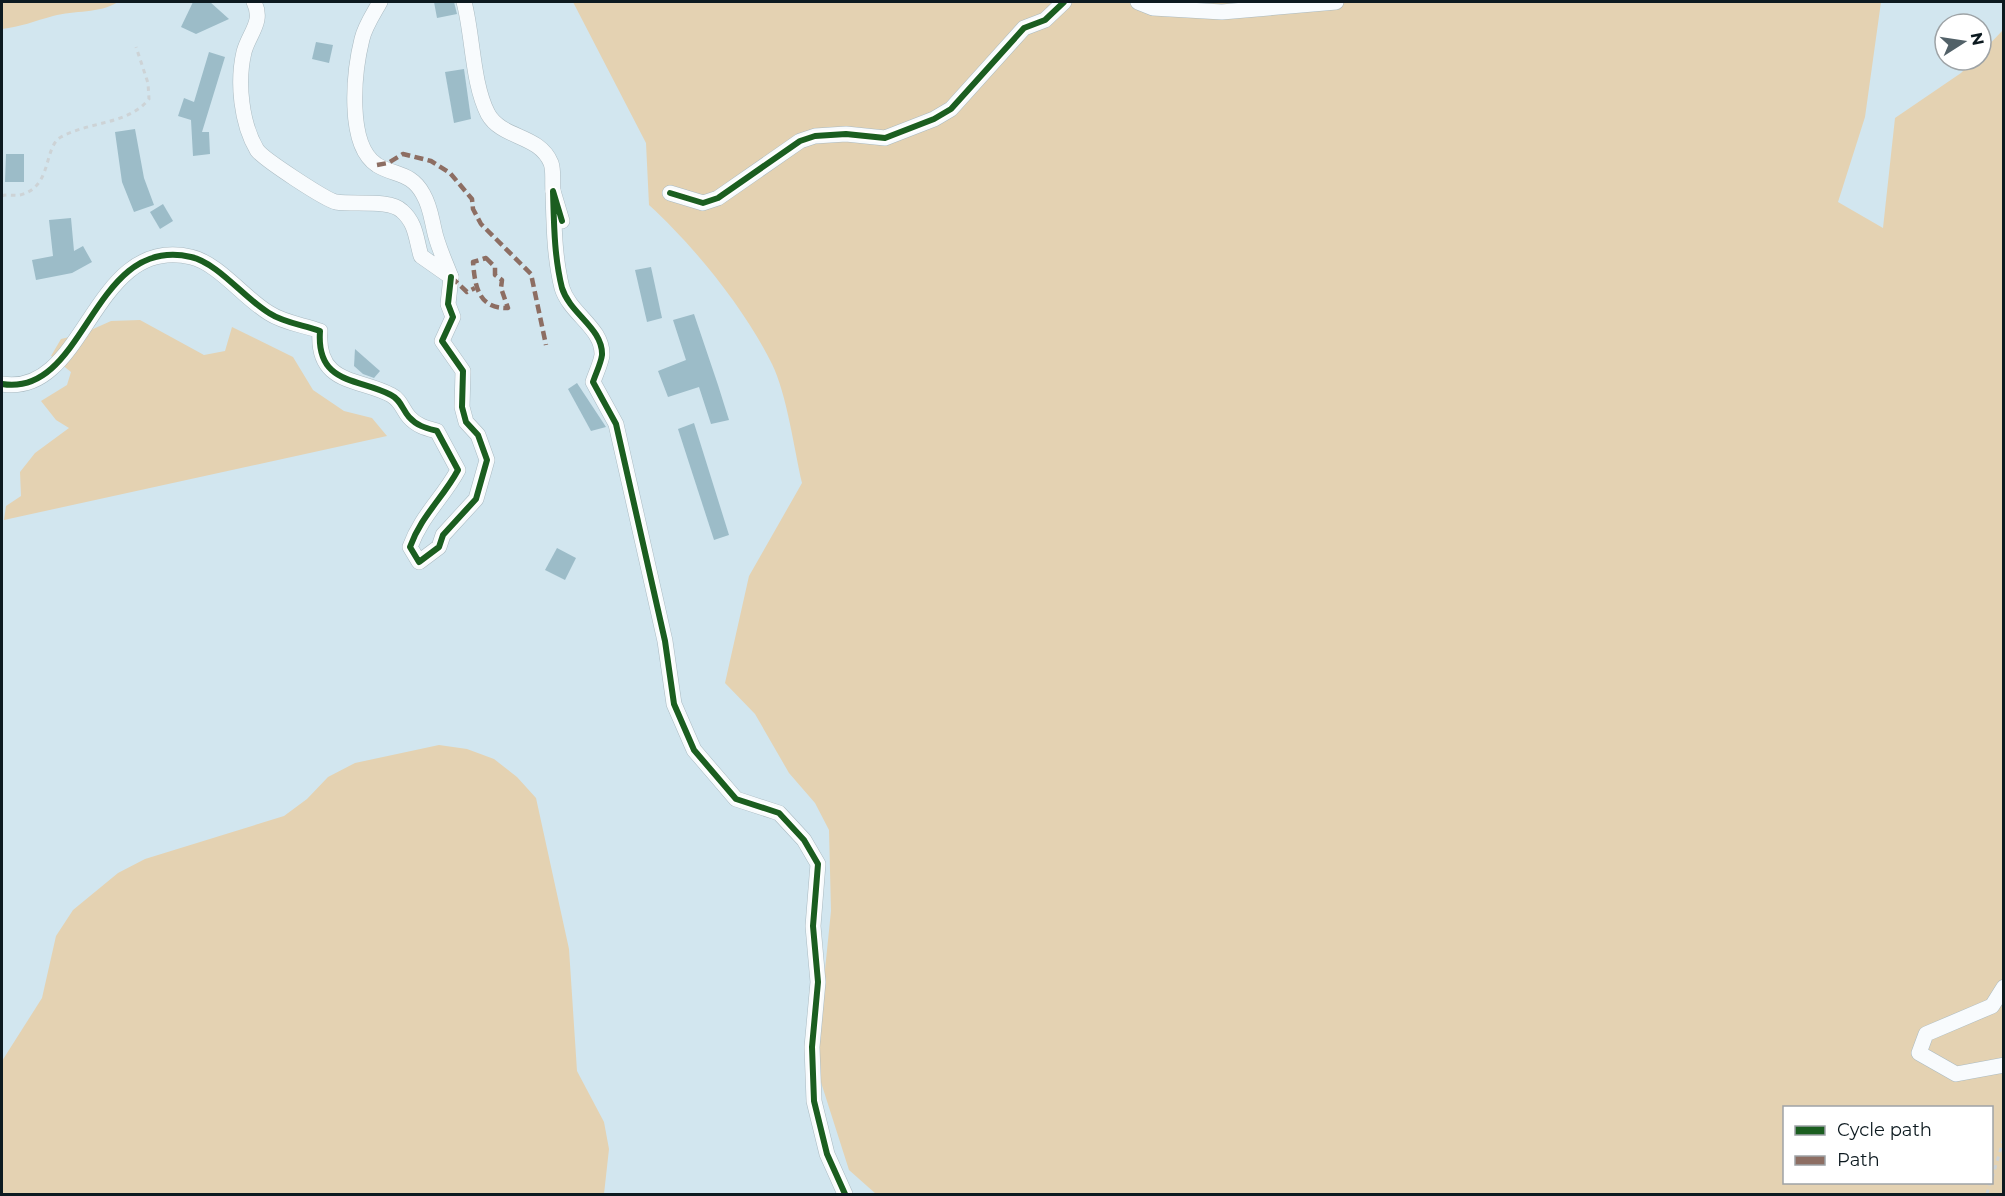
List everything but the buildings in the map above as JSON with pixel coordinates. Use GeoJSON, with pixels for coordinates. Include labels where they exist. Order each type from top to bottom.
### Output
{"type":"FeatureCollection","features":[{"type":"Feature","properties":{"kind":"street"},"geometry":{"type":"LineString","coordinates":[[254,2],[259,12],[255,29],[244,53],[242,88],[244,116],[257,151],[272,164],[334,202],[365,206],[385,204],[401,209],[414,224],[421,256],[451,277]]}},
{"type":"Feature","properties":{"kind":"street"},"geometry":{"type":"LineString","coordinates":[[2,384],[23,384],[36,381],[54,367],[112,286],[144,262],[168,254],[194,258],[218,273],[270,314],[320,331],[320,343],[325,361],[340,376],[348,382],[391,395],[420,426],[437,431],[458,470],[445,494],[437,498],[427,517],[419,523],[410,547],[419,562],[439,547],[443,535],[476,499],[487,460],[478,435],[466,422],[462,406],[463,371],[442,341],[453,317],[448,304],[451,277],[434,230],[432,212],[423,193],[413,181],[399,172],[377,165],[358,143],[354,108],[362,38],[380,2]]}},
{"type":"Feature","properties":{"kind":"street"},"geometry":{"type":"LineString","coordinates":[[464,2],[472,55],[488,112],[498,128],[521,136],[540,147],[551,164],[556,259],[562,288],[567,304],[585,321],[599,340],[602,356],[593,381],[616,424],[664,641],[674,704],[694,750],[736,799],[779,813],[804,840],[818,864],[813,926],[818,982],[812,1047],[814,1101],[827,1154],[845,1194]]}},
{"type":"Feature","properties":{"kind":"street"},"geometry":{"type":"LineString","coordinates":[[670,193],[704,203],[718,198],[800,141],[815,136],[846,134],[885,138],[934,119],[951,109],[1024,28],[1045,20],[1064,2]]}},
{"type":"Feature","properties":{"kind":"street"},"geometry":{"type":"LineString","coordinates":[[1138,2],[1152,8],[1222,12],[1336,2]]}},
{"type":"Feature","properties":{"kind":"street"},"geometry":{"type":"LineString","coordinates":[[553,191],[562,221]]}},
{"type":"Feature","properties":{"kind":"street"},"geometry":{"type":"LineString","coordinates":[[2004,987],[1992,1006],[1926,1034],[1919,1053],[1956,1074],[2004,1065]]}},
{"type":"Feature","properties":{"kind":"path"},"geometry":{"type":"LineString","coordinates":[[2,196],[20,195],[39,183],[48,168],[50,154],[58,139],[88,126],[130,116],[143,106],[149,99],[148,83],[136,47]]}},
{"type":"Feature","properties":{"kind":"path"},"geometry":{"type":"LineString","coordinates":[[1993,1175],[2004,1138]]}},
{"type":"Feature","properties":{"kind":"shaded area"},"geometry":{"type":"Polygon","coordinates":[[[2,2],[118,2],[95,10],[61,14],[2,29],[2,2]]]}},
{"type":"Feature","properties":{"kind":"shaded area"},"geometry":{"type":"Polygon","coordinates":[[[573,2],[1881,2],[1865,117],[1838,202],[1883,228],[1895,118],[1962,72],[1993,72],[1993,40],[2003,30],[2003,1194],[876,1194],[849,1170],[818,1073],[818,1038],[831,911],[829,830],[815,803],[789,773],[755,714],[725,683],[749,576],[802,483],[790,422],[777,377],[761,343],[717,279],[649,205],[646,143],[573,2]]]}},
{"type":"Feature","properties":{"kind":"shaded area"},"geometry":{"type":"Polygon","coordinates":[[[140,320],[204,355],[225,351],[232,327],[293,357],[313,390],[344,411],[372,418],[387,436],[4,520],[6,506],[21,496],[20,472],[35,453],[69,428],[56,420],[41,401],[67,385],[71,372],[51,356],[61,339],[82,334],[111,321],[140,320]]]}},
{"type":"Feature","properties":{"kind":"shaded area"},"geometry":{"type":"Polygon","coordinates":[[[439,745],[467,749],[494,759],[517,777],[536,798],[569,949],[577,1071],[604,1122],[609,1149],[604,1194],[2,1194],[2,1061],[42,998],[56,936],[73,910],[118,873],[145,859],[284,816],[307,799],[328,777],[355,763],[439,745]]]}},
{"type":"Feature","properties":{"kind":"marked path"},"geometry":{"type":"LineString","coordinates":[[377,165],[388,163],[403,154],[431,161],[450,173],[472,199],[473,209],[481,224],[531,274],[546,345]]}},
{"type":"Feature","properties":{"kind":"marked path"},"geometry":{"type":"LineString","coordinates":[[486,258],[495,267],[495,275],[502,280],[501,288],[508,308],[490,305],[480,294],[473,262],[486,258]]}},
{"type":"Feature","properties":{"kind":"marked path"},"geometry":{"type":"LineString","coordinates":[[451,277],[467,292],[475,288]]}},
{"type":"Feature","properties":{"kind":"cycle path"},"geometry":{"type":"LineString","coordinates":[[670,193],[703,203],[718,198],[800,141],[815,136],[846,134],[885,138],[934,119],[951,109],[1024,28],[1045,20],[1064,2]]}},
{"type":"Feature","properties":{"kind":"cycle path"},"geometry":{"type":"LineString","coordinates":[[562,221],[553,191],[559,276],[566,297],[592,329],[601,345],[602,355],[593,382],[616,424],[665,641],[674,704],[694,750],[736,799],[779,813],[804,840],[818,864],[813,926],[818,982],[812,1047],[814,1101],[827,1154],[845,1194]]}},
{"type":"Feature","properties":{"kind":"cycle path"},"geometry":{"type":"LineString","coordinates":[[2,384],[30,382],[53,367],[73,344],[110,291],[131,269],[158,256],[191,257],[201,261],[211,266],[269,313],[288,322],[320,331],[321,349],[325,361],[332,370],[353,382],[391,395],[397,399],[415,423],[437,431],[458,470],[426,516],[410,547],[419,562],[439,547],[443,535],[476,499],[487,460],[478,435],[466,422],[462,407],[463,371],[442,341],[453,317],[448,304],[451,277]]}}]}
